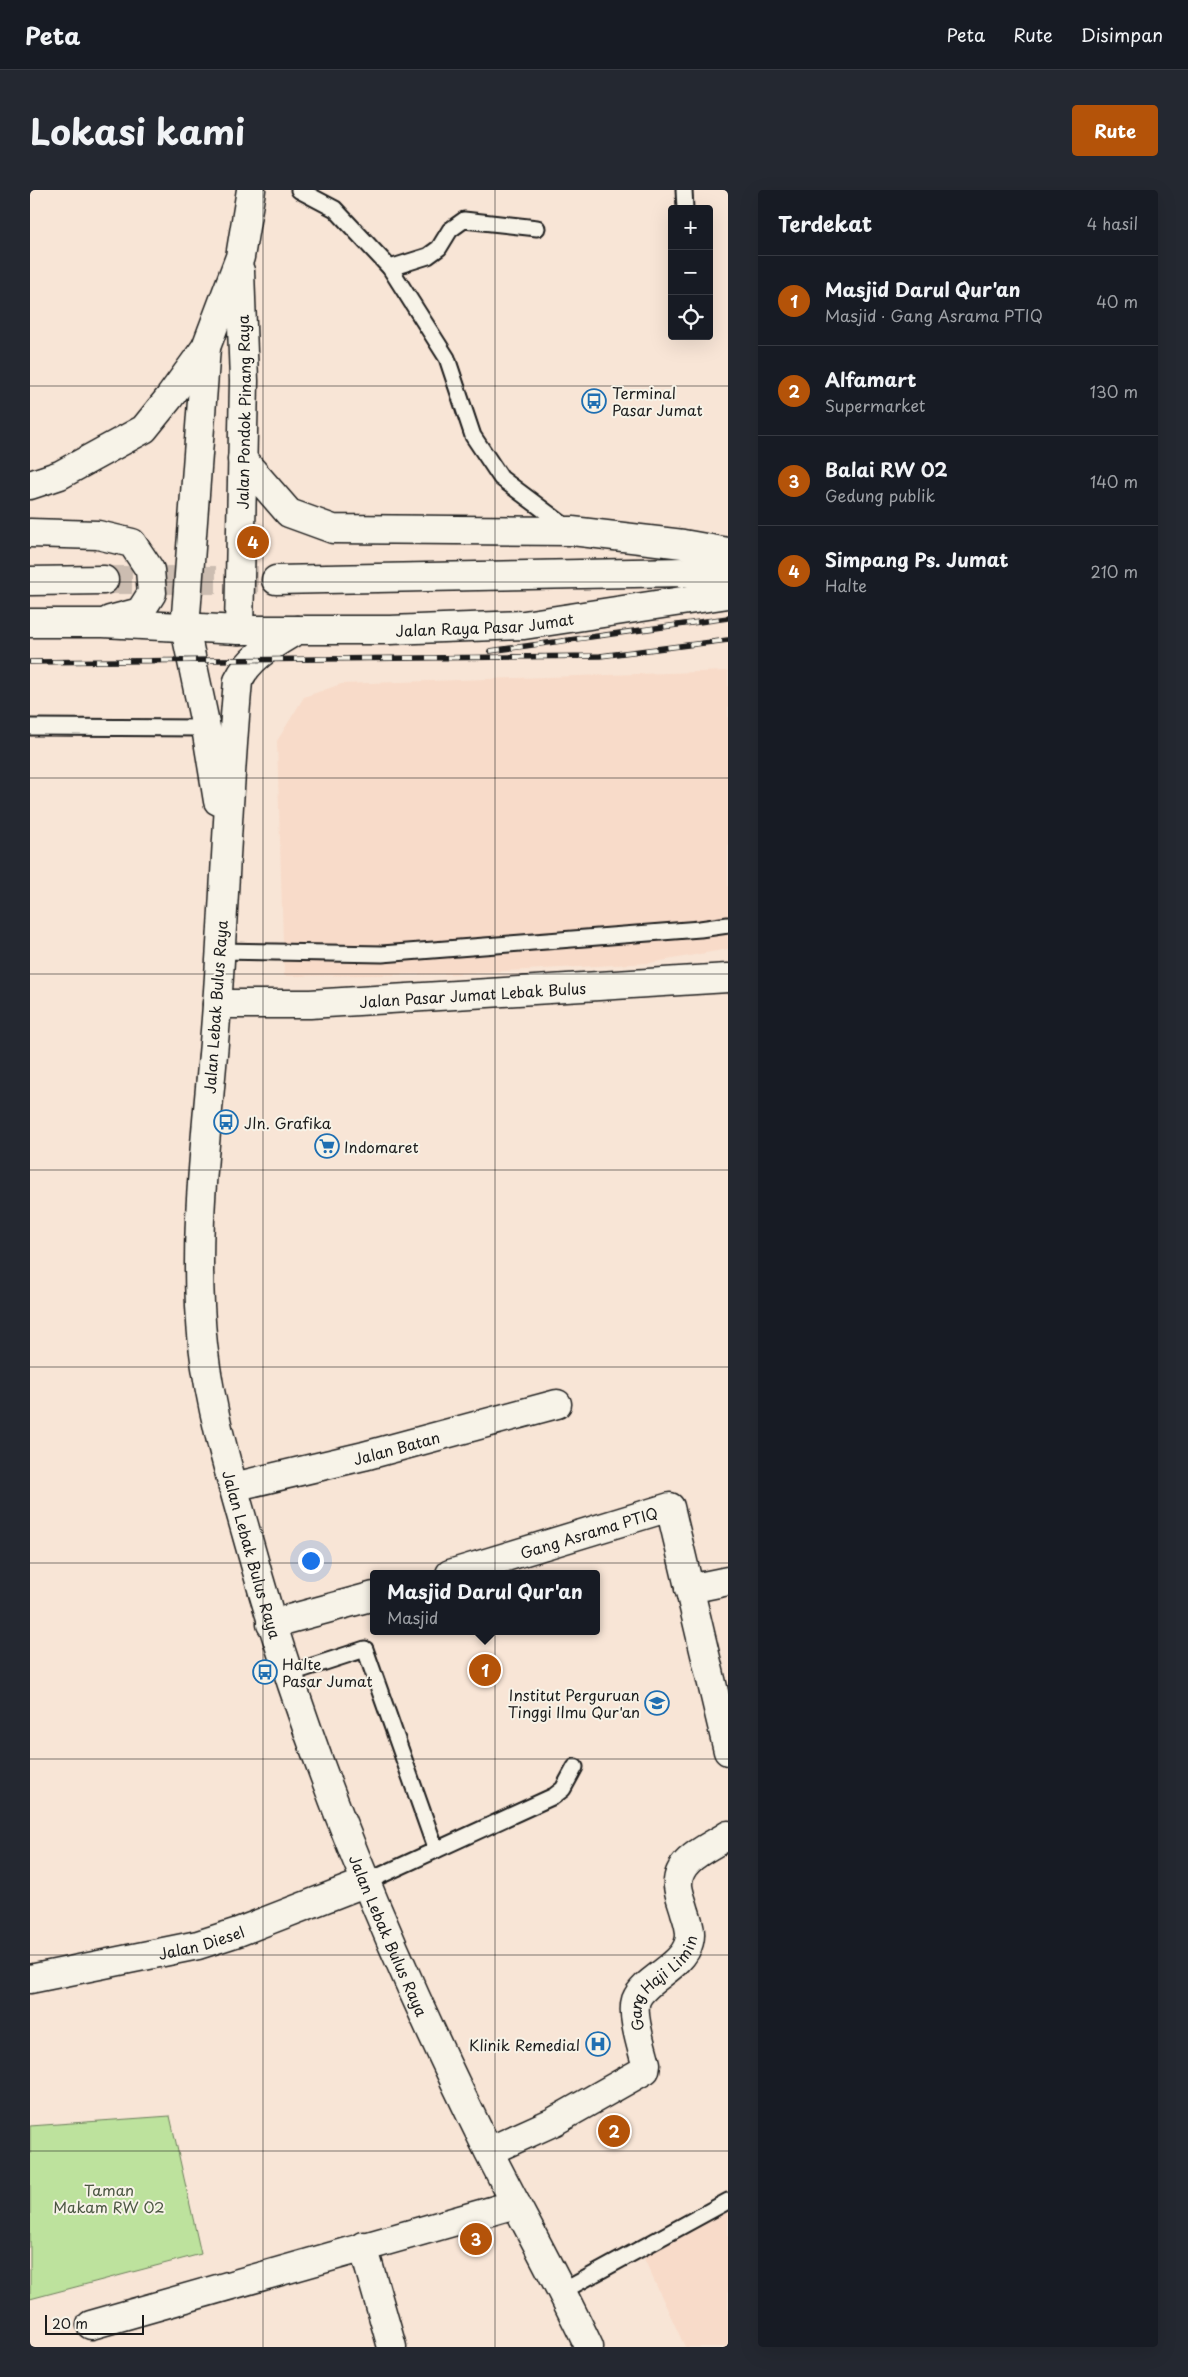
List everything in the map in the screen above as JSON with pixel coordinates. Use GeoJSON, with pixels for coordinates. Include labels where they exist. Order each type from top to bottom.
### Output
{"type":"FeatureCollection","features":[{"type":"Feature","properties":{"kind":"main road","name":"Jalan Pondok Pinang Raya"},"geometry":{"type":"LineString","coordinates":[[239,630],[244,381],[240,257],[251,190]]}},
{"type":"Feature","properties":{"kind":"main road","name":"Jalan Pondok Pinang Raya"},"geometry":{"type":"LineString","coordinates":[[184,628],[206,347],[240,257]]}},
{"type":"Feature","properties":{"kind":"main road","name":"Jalan Pondok Pinang Raya"},"geometry":{"type":"LineString","coordinates":[[30,485],[60,474],[144,429],[206,347]]}},
{"type":"Feature","properties":{"kind":"main road"},"geometry":{"type":"LineString","coordinates":[[242,459],[290,513],[333,529],[572,531],[683,544],[728,552]]}},
{"type":"Feature","properties":{"kind":"main road"},"geometry":{"type":"LineString","coordinates":[[30,533],[98,535],[132,543],[150,570],[152,592],[140,612],[102,622],[30,623]]}},
{"type":"Feature","properties":{"kind":"main road"},"geometry":{"type":"LineString","coordinates":[[276,580],[685,572],[728,573]]}},
{"type":"Feature","properties":{"kind":"main road"},"geometry":{"type":"LineString","coordinates":[[30,581],[104,580]]}},
{"type":"Feature","properties":{"kind":"main road","name":"Jalan Raya Pasar Jumat"},"geometry":{"type":"LineString","coordinates":[[102,622],[239,630],[390,630],[524,625],[728,594]]}},
{"type":"Feature","properties":{"kind":"main road","name":"Jalan Lebak Bulus Raya"},"geometry":{"type":"LineString","coordinates":[[184,628],[206,728],[226,849]]}},
{"type":"Feature","properties":{"kind":"main road","name":"Jalan Lebak Bulus Raya"},"geometry":{"type":"LineString","coordinates":[[297,630],[254,658],[244,669],[238,681],[217,1004],[202,1157],[198,1242],[199,1280],[207,1375],[214,1417],[271,1624],[364,1882],[489,2151],[563,2291],[589,2347]]}},
{"type":"Feature","properties":{"kind":"main road","name":"Jalan Pasar Jumat Lebak Bulus"},"geometry":{"type":"LineString","coordinates":[[217,1004],[320,1003],[728,978]]}},
{"type":"Feature","properties":{"kind":"main road","name":"Jalan Batan"},"geometry":{"type":"LineString","coordinates":[[233,1487],[364,1456],[557,1404]]}},
{"type":"Feature","properties":{"kind":"main road","name":"Gang Asrama PTIQ"},"geometry":{"type":"LineString","coordinates":[[463,1570],[670,1507],[690,1589]]}},
{"type":"Feature","properties":{"kind":"main road"},"geometry":{"type":"LineString","coordinates":[[728,1581],[690,1589],[728,1751]]}},
{"type":"Feature","properties":{"kind":"main road"},"geometry":{"type":"LineString","coordinates":[[271,1624],[370,1597]]}},
{"type":"Feature","properties":{"kind":"main road","name":"Gang Haji Limin"},"geometry":{"type":"LineString","coordinates":[[489,2151],[553,2122],[645,2070],[635,2012],[636,2000],[641,1993],[681,1957],[690,1942],[690,1927],[678,1886],[679,1872],[686,1862],[728,1835]]}},
{"type":"Feature","properties":{"kind":"main road","name":"Jalan Diesel"},"geometry":{"type":"LineString","coordinates":[[30,1979],[198,1945],[238,1932],[364,1882]]}},
{"type":"Feature","properties":{"kind":"main road"},"geometry":{"type":"LineString","coordinates":[[90,2326],[363,2246],[516,2204]]}},
{"type":"Feature","properties":{"kind":"main road"},"geometry":{"type":"LineString","coordinates":[[363,2246],[392,2347]]}},
{"type":"Feature","properties":{"kind":"lane"},"geometry":{"type":"LineString","coordinates":[[300,190],[335,209],[390,268],[447,358],[472,436],[501,478],[572,531]]}},
{"type":"Feature","properties":{"kind":"lane"},"geometry":{"type":"LineString","coordinates":[[684,190],[685,205]]}},
{"type":"Feature","properties":{"kind":"lane"},"geometry":{"type":"LineString","coordinates":[[390,268],[428,256],[439,248],[450,230],[464,220],[537,228]]}},
{"type":"Feature","properties":{"kind":"lane"},"geometry":{"type":"LineString","coordinates":[[30,727],[206,728]]}},
{"type":"Feature","properties":{"kind":"lane"},"geometry":{"type":"LineString","coordinates":[[220,951],[382,954],[700,929],[728,924]]}},
{"type":"Feature","properties":{"kind":"lane"},"geometry":{"type":"LineString","coordinates":[[288,1674],[365,1649],[436,1850]]}},
{"type":"Feature","properties":{"kind":"lane"},"geometry":{"type":"LineString","coordinates":[[364,1882],[554,1796],[563,1789],[575,1767]]}},
{"type":"Feature","properties":{"kind":"lane"},"geometry":{"type":"LineString","coordinates":[[563,2291],[728,2201]]}},
{"type":"Feature","properties":{"kind":"shaded area"},"geometry":{"type":"Polygon","coordinates":[[[728,671],[728,949],[650,963],[452,974],[284,976],[277,741],[304,697],[341,684],[728,671]]]}},
{"type":"Feature","properties":{"kind":"shaded area"},"geometry":{"type":"Polygon","coordinates":[[[728,2202],[728,2347],[685,2347],[639,2248],[728,2202]]]}},
{"type":"Feature","properties":{"kind":"green space","name":"Taman Makam RW 02"},"geometry":{"type":"Polygon","coordinates":[[[170,2116],[201,2254],[30,2299],[30,2126],[170,2116]]]}},
{"type":"Feature","properties":{"kind":"tunnel"},"geometry":{"type":"LineString","coordinates":[[104,580],[276,580]]}},
{"type":"Feature","properties":{"kind":"railway"},"geometry":{"type":"LineString","coordinates":[[490,651],[728,618]]}},
{"type":"Feature","properties":{"kind":"railway"},"geometry":{"type":"LineString","coordinates":[[30,662],[600,656],[728,640]]}},
{"type":"Feature","properties":{"kind":"place","name":"Terminal Pasar Jumat"},"geometry":{"type":"Point","coordinates":[594,401]}},
{"type":"Feature","properties":{"kind":"place","name":"Simpang Ps. Jumat"},"geometry":{"type":"Point","coordinates":[253,542]}},
{"type":"Feature","properties":{"kind":"place","name":"Jln. Grafika"},"geometry":{"type":"Point","coordinates":[226,1122]}},
{"type":"Feature","properties":{"kind":"place","name":"Indomaret"},"geometry":{"type":"Point","coordinates":[327,1146]}},
{"type":"Feature","properties":{"kind":"place","name":"Masjid Darul Qur'an"},"geometry":{"type":"Point","coordinates":[485,1670]}},
{"type":"Feature","properties":{"kind":"place","name":"Halte Pasar Jumat"},"geometry":{"type":"Point","coordinates":[265,1672]}},
{"type":"Feature","properties":{"kind":"place","name":"Institut Perguruan Tinggi Ilmu Qur'an"},"geometry":{"type":"Point","coordinates":[657,1703]}},
{"type":"Feature","properties":{"kind":"place","name":"Klinik Remedial"},"geometry":{"type":"Point","coordinates":[598,2044]}},
{"type":"Feature","properties":{"kind":"place","name":"Alfamart"},"geometry":{"type":"Point","coordinates":[614,2131]}},
{"type":"Feature","properties":{"kind":"place","name":"Balai RW 02"},"geometry":{"type":"Point","coordinates":[476,2239]}}]}
